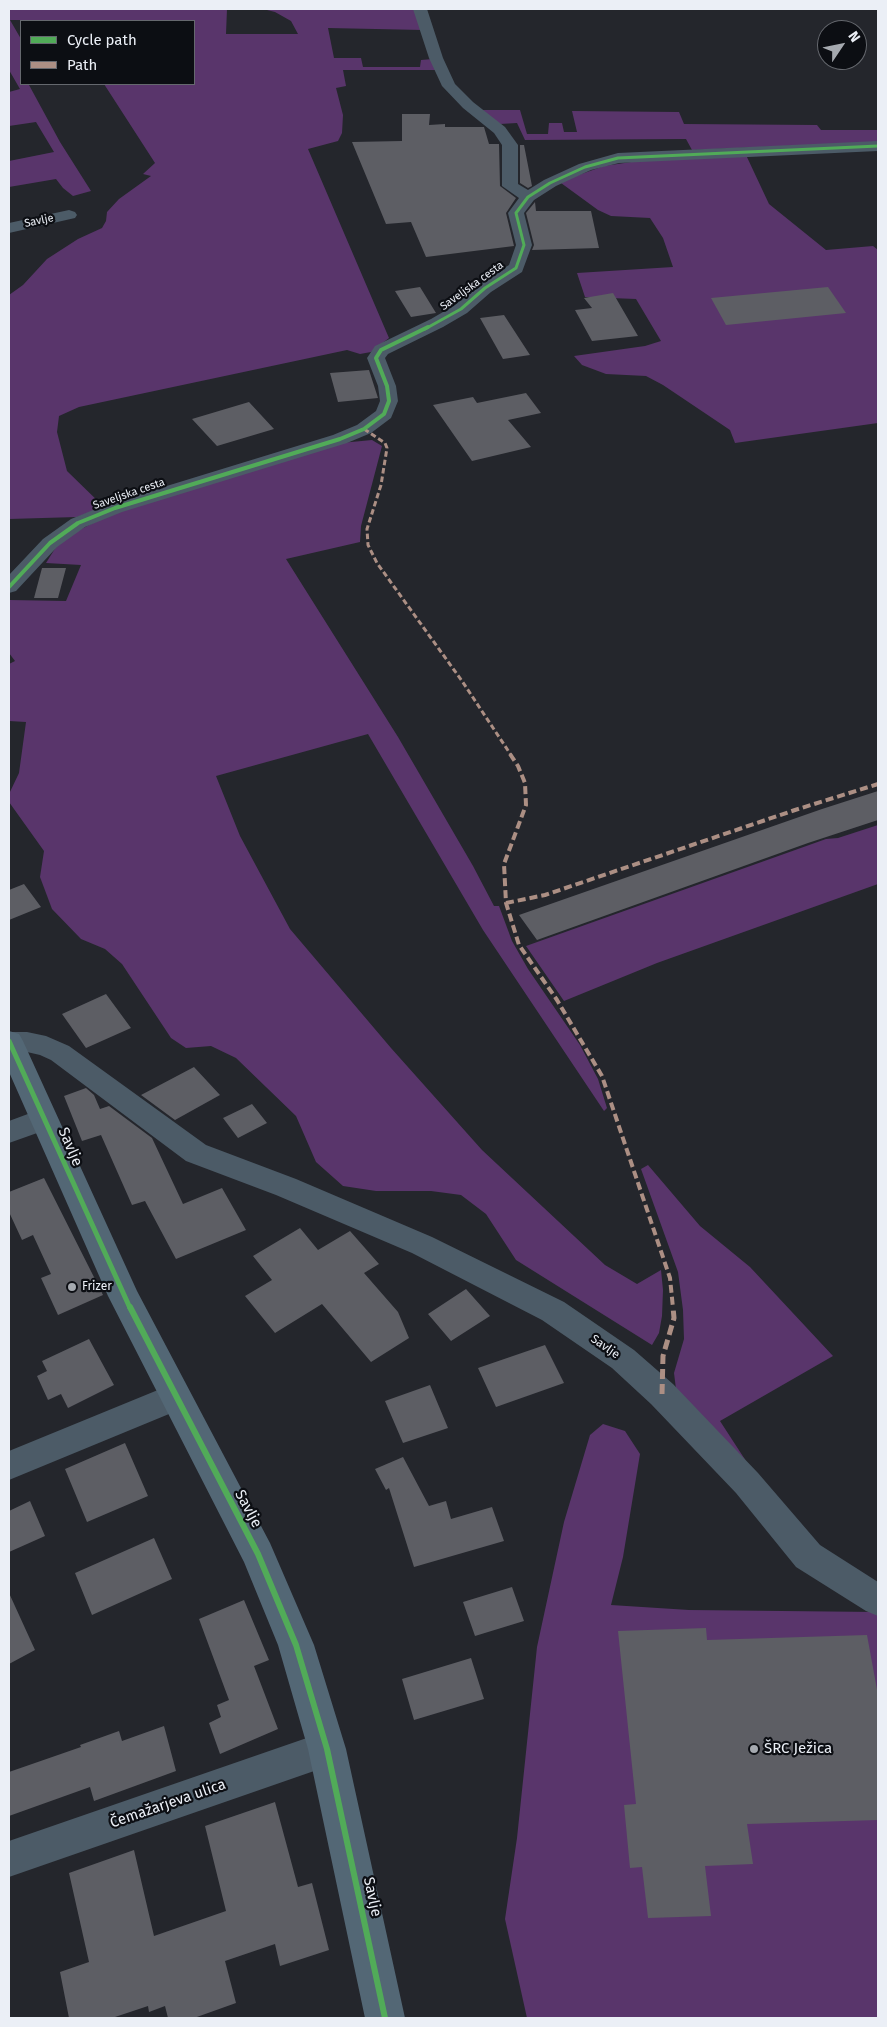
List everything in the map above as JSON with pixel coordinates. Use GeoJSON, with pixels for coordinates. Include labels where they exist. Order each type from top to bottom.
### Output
{"type":"FeatureCollection","features":[{"type":"Feature","properties":{"kind":"street"},"geometry":{"type":"LineString","coordinates":[[420,9],[436,58],[450,86],[454,92],[500,130],[510,145],[510,186],[528,197],[550,183],[584,167],[618,158],[878,146]]}},
{"type":"Feature","properties":{"kind":"street","name":"Saveljska cesta"},"geometry":{"type":"LineString","coordinates":[[9,587],[50,543],[78,523],[115,508],[186,484],[340,439],[364,429],[384,414],[389,401],[376,358],[381,350],[437,324],[461,309],[485,288],[516,268],[524,244],[516,213],[528,197]]}},
{"type":"Feature","properties":{"kind":"street","name":"Savlje"},"geometry":{"type":"LineString","coordinates":[[9,228],[69,215]]}},
{"type":"Feature","properties":{"kind":"street","name":"Savlje"},"geometry":{"type":"LineString","coordinates":[[380,2017],[327,1749],[305,1672],[279,1603],[258,1554],[124,1296],[9,1042],[28,1042],[46,1046],[60,1053],[154,1124],[196,1153],[286,1187],[422,1245],[553,1311],[623,1359],[662,1394],[747,1483],[808,1556],[878,1600]]}},
{"type":"Feature","properties":{"kind":"street"},"geometry":{"type":"LineString","coordinates":[[9,1132],[44,1119]]}},
{"type":"Feature","properties":{"kind":"street"},"geometry":{"type":"LineString","coordinates":[[9,1466],[175,1397]]}},
{"type":"Feature","properties":{"kind":"street","name":"Čemažarjeva ulica"},"geometry":{"type":"LineString","coordinates":[[9,1859],[327,1749]]}},
{"type":"Feature","properties":{"kind":"shaded area"},"geometry":{"type":"Polygon","coordinates":[[[9,9],[227,9],[226,34],[298,34],[291,21],[275,12],[263,9],[417,9],[423,30],[328,28],[334,58],[361,58],[363,67],[420,67],[421,60],[433,59],[437,70],[343,70],[346,86],[336,88],[343,115],[342,133],[338,141],[308,149],[389,338],[371,352],[360,354],[347,350],[79,407],[59,416],[57,432],[67,471],[104,507],[77,517],[9,519],[9,295],[23,285],[47,259],[78,239],[102,228],[106,221],[107,212],[119,199],[151,176],[143,174],[155,163],[105,85],[195,85],[195,20],[10,20],[20,37],[20,85],[29,85],[60,142],[91,191],[73,196],[56,179],[9,187],[9,161],[54,152],[36,122],[9,126],[9,92],[20,89],[9,70],[9,9]]]}},
{"type":"Feature","properties":{"kind":"shaded area"},"geometry":{"type":"Polygon","coordinates":[[[478,110],[520,110],[527,134],[548,134],[549,123],[562,123],[564,132],[577,132],[572,111],[679,112],[684,124],[817,125],[821,130],[878,130],[878,142],[692,150],[686,139],[525,140],[517,123],[500,124],[478,110]]]}},
{"type":"Feature","properties":{"kind":"shaded area"},"geometry":{"type":"Polygon","coordinates":[[[746,155],[769,204],[826,250],[873,246],[878,250],[878,423],[735,443],[730,430],[663,385],[646,376],[606,374],[582,365],[574,356],[645,346],[661,341],[636,299],[585,297],[577,273],[673,267],[663,238],[650,218],[611,216],[598,210],[561,183],[604,166],[638,161],[746,155]]]}},
{"type":"Feature","properties":{"kind":"shaded area"},"geometry":{"type":"Polygon","coordinates":[[[372,440],[382,446],[361,526],[360,542],[286,559],[398,737],[494,906],[499,906],[512,941],[528,969],[580,1045],[598,1079],[607,1108],[604,1111],[483,930],[368,734],[216,776],[240,836],[290,929],[391,1048],[482,1150],[605,1265],[637,1284],[661,1270],[663,1290],[662,1316],[659,1333],[652,1345],[516,1260],[486,1214],[461,1195],[431,1191],[376,1191],[343,1186],[316,1162],[296,1116],[236,1058],[211,1046],[186,1048],[171,1038],[122,964],[105,949],[81,939],[52,909],[40,877],[44,851],[9,802],[9,794],[19,773],[26,722],[9,721],[9,664],[15,661],[9,653],[9,600],[66,601],[81,565],[46,563],[56,547],[68,536],[112,513],[341,443],[372,440]]]}},
{"type":"Feature","properties":{"kind":"shaded area"},"geometry":{"type":"Polygon","coordinates":[[[878,825],[878,884],[657,963],[564,1001],[526,946],[826,839],[838,838],[878,825]]]}},
{"type":"Feature","properties":{"kind":"shaded area"},"geometry":{"type":"Polygon","coordinates":[[[648,1165],[700,1226],[750,1267],[833,1356],[720,1421],[746,1461],[677,1397],[674,1373],[684,1339],[683,1310],[678,1272],[641,1169],[648,1165]]]}},
{"type":"Feature","properties":{"kind":"shaded area"},"geometry":{"type":"Polygon","coordinates":[[[603,1424],[625,1431],[640,1454],[623,1557],[611,1605],[689,1610],[876,1612],[878,1614],[878,2018],[527,2018],[505,1919],[517,1838],[537,1647],[564,1522],[590,1435],[603,1424]]]}},
{"type":"Feature","properties":{"kind":"building"},"geometry":{"type":"Polygon","coordinates":[[[402,114],[430,114],[429,125],[445,124],[445,127],[484,127],[489,144],[499,144],[500,186],[516,198],[506,213],[514,246],[426,257],[411,222],[386,224],[352,142],[402,141],[402,114]]]}},
{"type":"Feature","properties":{"kind":"building"},"geometry":{"type":"Polygon","coordinates":[[[520,145],[524,145],[532,186],[528,188],[520,183],[520,145]]]}},
{"type":"Feature","properties":{"kind":"building"},"geometry":{"type":"Polygon","coordinates":[[[535,202],[536,211],[591,211],[599,248],[532,250],[534,245],[526,213],[535,202]]]}},
{"type":"Feature","properties":{"kind":"building"},"geometry":{"type":"Polygon","coordinates":[[[420,287],[436,313],[411,317],[395,291],[420,287]]]}},
{"type":"Feature","properties":{"kind":"building"},"geometry":{"type":"Polygon","coordinates":[[[828,287],[846,313],[726,325],[711,298],[828,287]]]}},
{"type":"Feature","properties":{"kind":"building"},"geometry":{"type":"Polygon","coordinates":[[[613,293],[638,336],[592,341],[575,310],[592,308],[584,298],[613,293]]]}},
{"type":"Feature","properties":{"kind":"building"},"geometry":{"type":"Polygon","coordinates":[[[504,315],[530,355],[503,359],[480,318],[504,315]]]}},
{"type":"Feature","properties":{"kind":"building"},"geometry":{"type":"Polygon","coordinates":[[[369,370],[378,398],[338,402],[330,373],[369,370]]]}},
{"type":"Feature","properties":{"kind":"building"},"geometry":{"type":"Polygon","coordinates":[[[526,393],[541,413],[508,420],[531,447],[472,461],[433,405],[473,397],[477,403],[526,393]]]}},
{"type":"Feature","properties":{"kind":"building"},"geometry":{"type":"Polygon","coordinates":[[[249,402],[274,429],[217,446],[192,419],[249,402]]]}},
{"type":"Feature","properties":{"kind":"building"},"geometry":{"type":"Polygon","coordinates":[[[42,568],[66,568],[58,598],[34,598],[42,568]]]}},
{"type":"Feature","properties":{"kind":"building"},"geometry":{"type":"Polygon","coordinates":[[[878,791],[878,820],[808,843],[537,940],[519,915],[822,809],[878,791]]]}},
{"type":"Feature","properties":{"kind":"building"},"geometry":{"type":"Polygon","coordinates":[[[24,884],[41,907],[9,920],[9,890],[24,884]]]}},
{"type":"Feature","properties":{"kind":"building"},"geometry":{"type":"Polygon","coordinates":[[[106,994],[131,1028],[86,1048],[62,1014],[106,994]]]}},
{"type":"Feature","properties":{"kind":"building"},"geometry":{"type":"Polygon","coordinates":[[[194,1067],[220,1095],[175,1120],[141,1095],[194,1067]]]}},
{"type":"Feature","properties":{"kind":"building"},"geometry":{"type":"Polygon","coordinates":[[[86,1088],[94,1095],[100,1109],[109,1106],[152,1138],[183,1204],[222,1188],[246,1230],[176,1259],[145,1201],[132,1205],[101,1135],[82,1141],[64,1096],[86,1088]]]}},
{"type":"Feature","properties":{"kind":"building"},"geometry":{"type":"Polygon","coordinates":[[[252,1104],[267,1123],[238,1138],[223,1118],[252,1104]]]}},
{"type":"Feature","properties":{"kind":"building"},"geometry":{"type":"Polygon","coordinates":[[[44,1178],[103,1295],[58,1315],[41,1278],[51,1274],[33,1235],[22,1240],[9,1212],[9,1192],[44,1178]]]}},
{"type":"Feature","properties":{"kind":"building"},"geometry":{"type":"Polygon","coordinates":[[[300,1228],[318,1250],[350,1231],[379,1264],[364,1273],[398,1312],[409,1338],[371,1362],[322,1304],[275,1333],[245,1296],[272,1280],[253,1256],[300,1228]]]}},
{"type":"Feature","properties":{"kind":"building"},"geometry":{"type":"Polygon","coordinates":[[[466,1289],[490,1316],[451,1341],[428,1314],[466,1289]]]}},
{"type":"Feature","properties":{"kind":"building"},"geometry":{"type":"Polygon","coordinates":[[[89,1339],[114,1385],[68,1408],[61,1394],[48,1400],[37,1376],[47,1371],[42,1361],[89,1339]]]}},
{"type":"Feature","properties":{"kind":"building"},"geometry":{"type":"Polygon","coordinates":[[[545,1345],[564,1383],[496,1407],[478,1368],[545,1345]]]}},
{"type":"Feature","properties":{"kind":"building"},"geometry":{"type":"Polygon","coordinates":[[[430,1385],[448,1428],[403,1443],[385,1401],[430,1385]]]}},
{"type":"Feature","properties":{"kind":"building"},"geometry":{"type":"Polygon","coordinates":[[[125,1443],[148,1496],[87,1522],[65,1469],[125,1443]]]}},
{"type":"Feature","properties":{"kind":"building"},"geometry":{"type":"Polygon","coordinates":[[[403,1457],[429,1506],[446,1501],[451,1519],[492,1507],[504,1541],[414,1567],[389,1488],[386,1490],[375,1469],[403,1457]]]}},
{"type":"Feature","properties":{"kind":"building"},"geometry":{"type":"Polygon","coordinates":[[[30,1501],[45,1536],[9,1552],[9,1511],[30,1501]]]}},
{"type":"Feature","properties":{"kind":"building"},"geometry":{"type":"Polygon","coordinates":[[[154,1538],[172,1579],[92,1615],[75,1573],[154,1538]]]}},
{"type":"Feature","properties":{"kind":"building"},"geometry":{"type":"Polygon","coordinates":[[[512,1587],[524,1621],[475,1636],[463,1602],[512,1587]]]}},
{"type":"Feature","properties":{"kind":"building"},"geometry":{"type":"Polygon","coordinates":[[[9,1593],[35,1650],[9,1664],[9,1593]]]}},
{"type":"Feature","properties":{"kind":"building"},"geometry":{"type":"Polygon","coordinates":[[[244,1600],[269,1660],[254,1666],[278,1729],[220,1754],[209,1723],[221,1717],[217,1705],[229,1700],[199,1619],[244,1600]]]}},
{"type":"Feature","properties":{"kind":"building","name":"ŠRC Ježica"},"geometry":{"type":"Polygon","coordinates":[[[706,1628],[707,1640],[867,1635],[878,1695],[878,1820],[747,1824],[753,1864],[705,1866],[711,1916],[648,1918],[642,1867],[630,1868],[624,1805],[636,1804],[618,1631],[706,1628]]]}},
{"type":"Feature","properties":{"kind":"building"},"geometry":{"type":"Polygon","coordinates":[[[471,1658],[484,1699],[414,1720],[402,1679],[471,1658]]]}},
{"type":"Feature","properties":{"kind":"building"},"geometry":{"type":"Polygon","coordinates":[[[164,1726],[176,1771],[94,1801],[90,1787],[9,1816],[9,1772],[81,1747],[80,1745],[119,1731],[122,1741],[164,1726]]]}},
{"type":"Feature","properties":{"kind":"building"},"geometry":{"type":"Polygon","coordinates":[[[275,1802],[298,1887],[312,1883],[329,1950],[280,1966],[275,1944],[225,1961],[236,2003],[194,2018],[168,2018],[165,2006],[149,2012],[148,2006],[112,2018],[69,2018],[60,1972],[89,1962],[69,1873],[134,1850],[154,1936],[226,1911],[205,1826],[275,1802]]]}},
{"type":"Feature","properties":{"kind":"marked path"},"geometry":{"type":"LineString","coordinates":[[364,429],[385,443],[387,448],[381,485],[367,529],[368,545],[377,563],[462,681],[518,766],[525,783],[526,805],[504,864],[506,903],[519,945],[557,1000],[602,1076],[651,1218],[670,1278],[674,1318],[663,1356],[662,1394]]}},
{"type":"Feature","properties":{"kind":"marked path"},"geometry":{"type":"LineString","coordinates":[[506,903],[545,895],[795,810],[878,784]]}},
{"type":"Feature","properties":{"kind":"cycle path"},"geometry":{"type":"LineString","coordinates":[[9,587],[50,543],[78,523],[115,508],[340,439],[364,429],[384,414],[389,401],[387,386],[376,358],[381,350],[437,323],[461,309],[485,288],[516,268],[524,245],[516,213],[528,197],[550,183],[585,167],[618,158],[878,146]]}},
{"type":"Feature","properties":{"kind":"cycle path"},"geometry":{"type":"LineString","coordinates":[[9,1041],[124,1296],[258,1554],[296,1645],[327,1749],[385,2018]]}},
{"type":"Feature","properties":{"kind":"place","name":"Frizer"},"geometry":{"type":"Point","coordinates":[72,1287]}},
{"type":"Feature","properties":{"kind":"place","name":"ŠRC Ježica"},"geometry":{"type":"Point","coordinates":[754,1749]}}]}
